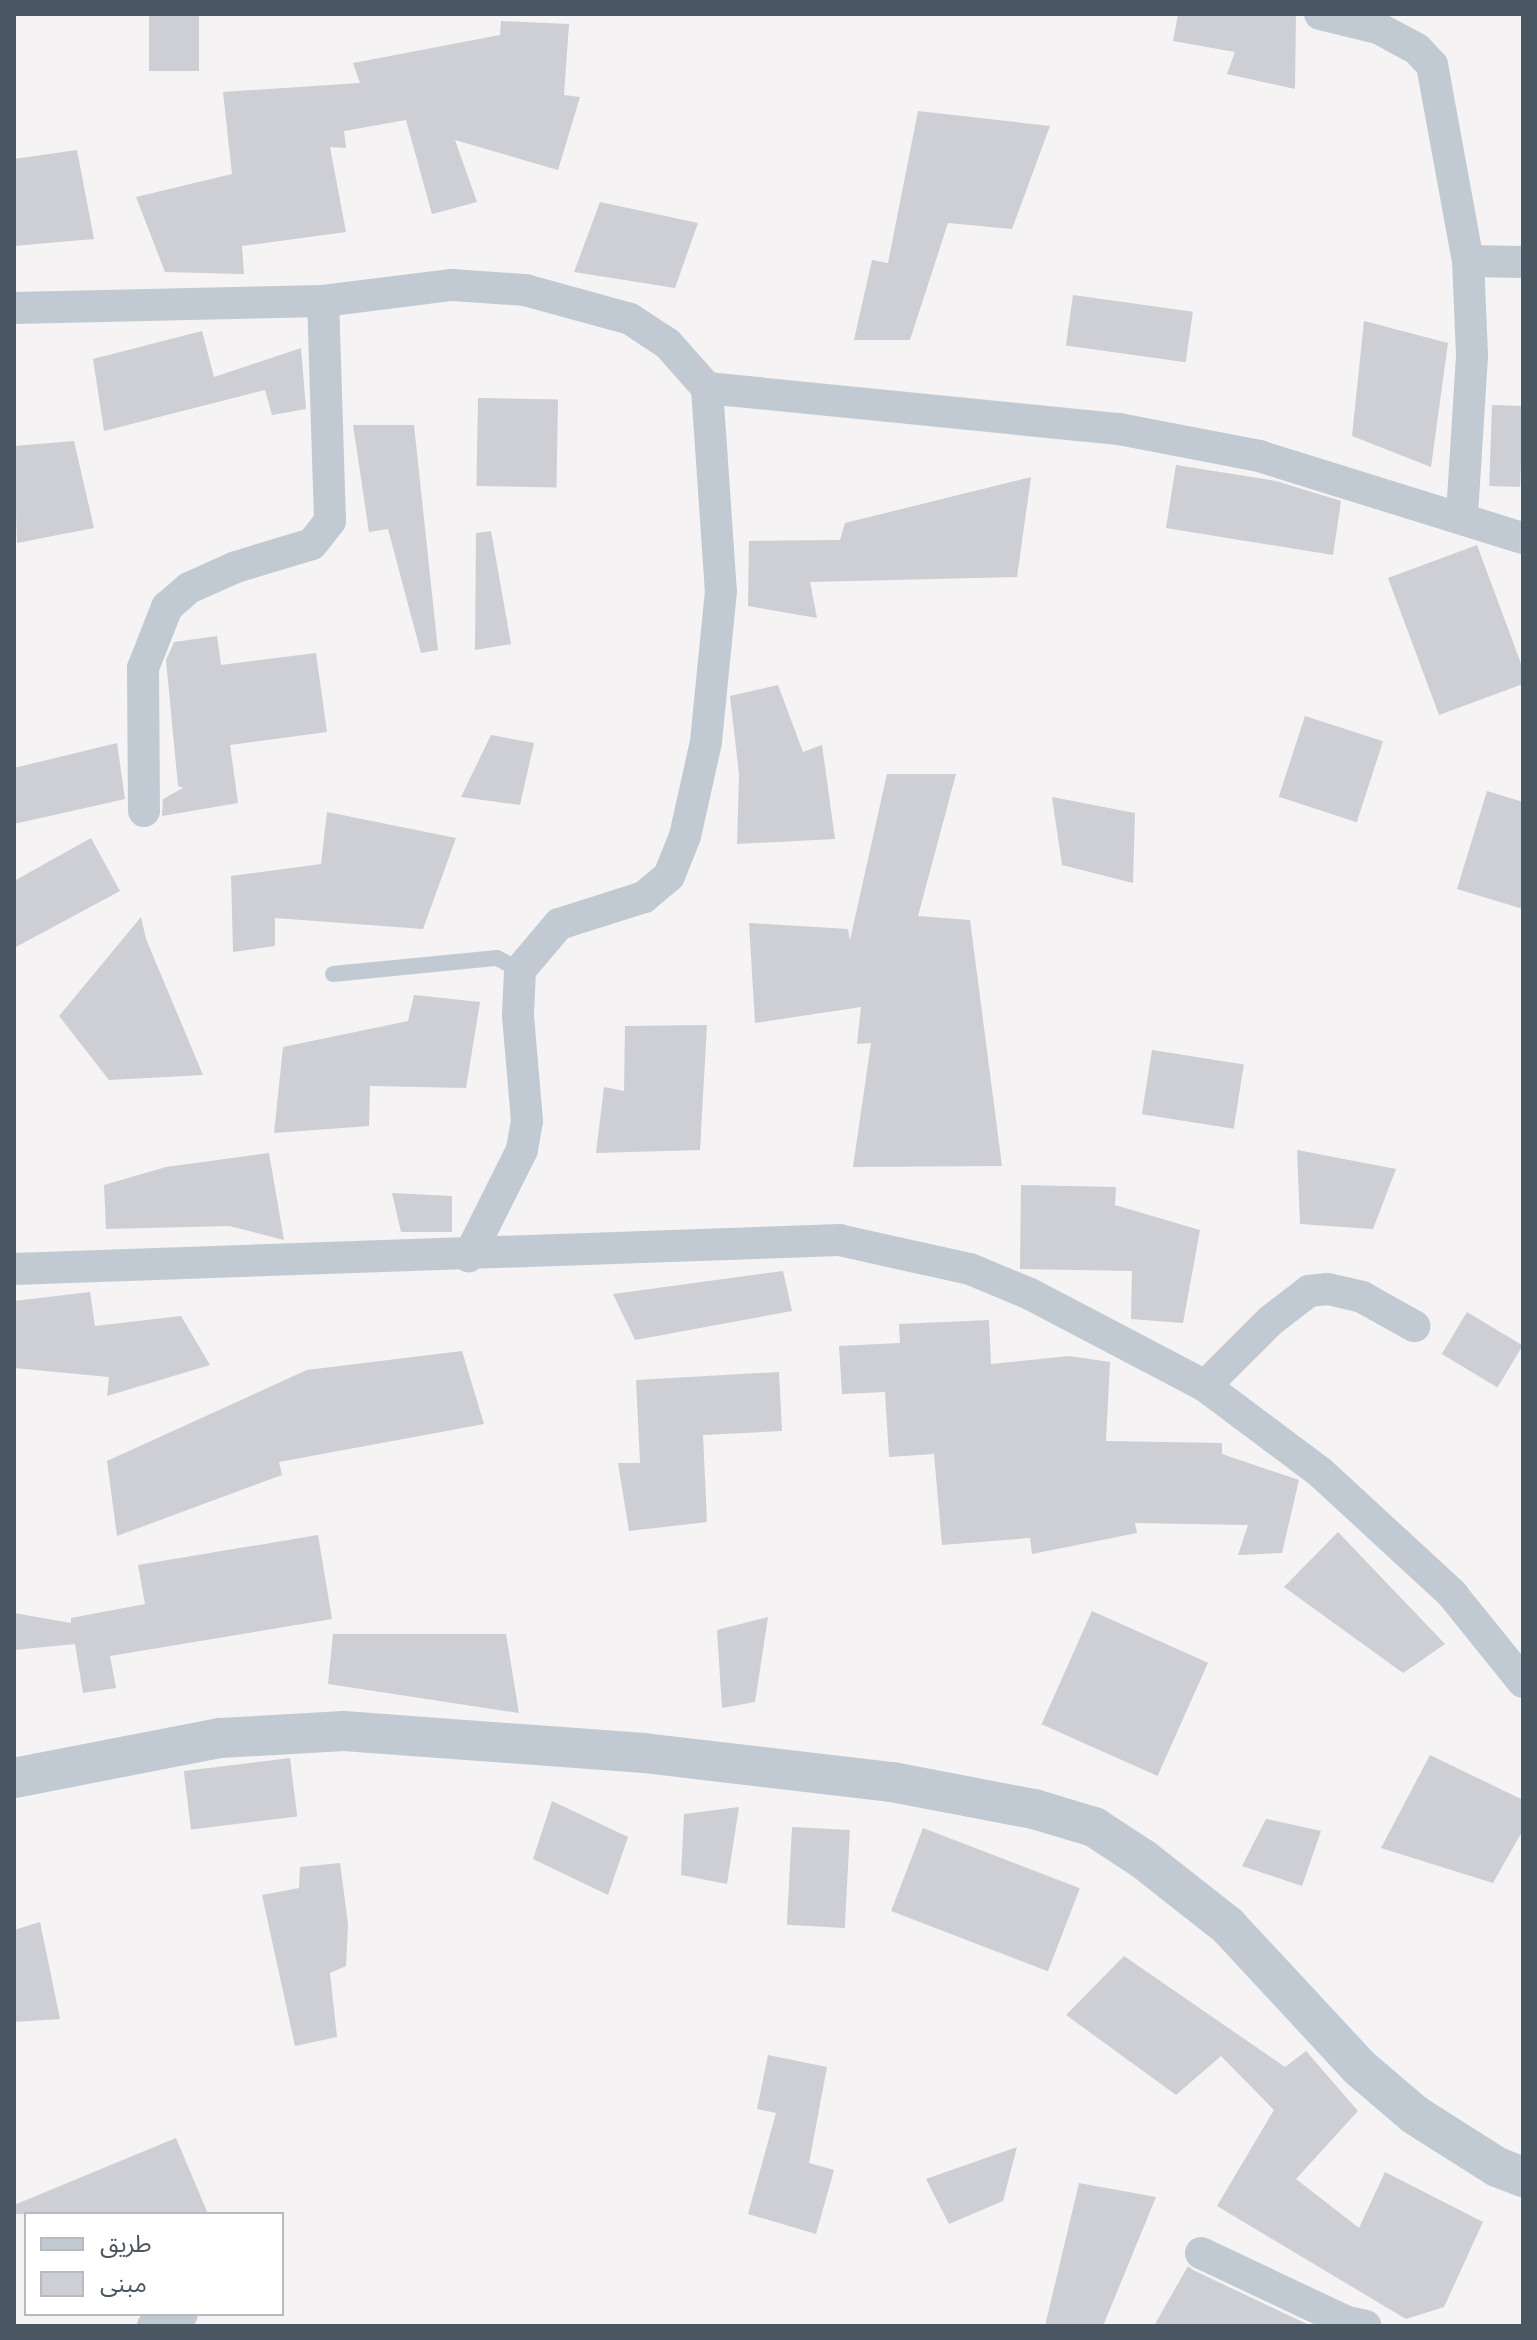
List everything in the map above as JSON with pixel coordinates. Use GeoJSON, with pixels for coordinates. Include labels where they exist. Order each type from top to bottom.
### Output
{"type":"FeatureCollection","features":[{"type":"Feature","properties":{"kind":"street"},"geometry":{"type":"LineString","coordinates":[[1320,14],[1378,28],[1417,49],[1432,65],[1468,261],[1472,355],[1462,515]]}},
{"type":"Feature","properties":{"kind":"street"},"geometry":{"type":"LineString","coordinates":[[1468,261],[1523,262]]}},
{"type":"Feature","properties":{"kind":"street"},"geometry":{"type":"LineString","coordinates":[[14,308],[323,301],[452,285],[572,300],[643,327],[668,344],[707,388],[721,591],[706,742],[685,836],[669,876],[644,897],[559,924],[520,970],[518,1016],[527,1087],[522,1150],[469,1256]]}},
{"type":"Feature","properties":{"kind":"street"},"geometry":{"type":"LineString","coordinates":[[144,811],[143,668],[167,607],[189,588],[236,567],[312,544],[330,521],[323,301]]}},
{"type":"Feature","properties":{"kind":"street"},"geometry":{"type":"LineString","coordinates":[[707,388],[1119,429],[1259,456],[1462,515],[1523,538]]}},
{"type":"Feature","properties":{"kind":"street"},"geometry":{"type":"LineString","coordinates":[[14,1269],[469,1256],[839,1240],[970,1269],[1043,1300],[1205,1386],[1320,1472],[1452,1594],[1523,1682]]}},
{"type":"Feature","properties":{"kind":"street"},"geometry":{"type":"LineString","coordinates":[[1205,1386],[1270,1321],[1309,1291],[1362,1297],[1414,1326]]}},
{"type":"Feature","properties":{"kind":"street"},"geometry":{"type":"LineString","coordinates":[[14,1778],[220,1738],[344,1731],[644,1753],[892,1782],[1034,1809],[1094,1827],[1143,1859],[1228,1926],[1360,2068],[1415,2115],[1497,2167],[1523,2177]]}},
{"type":"Feature","properties":{"kind":"street"},"geometry":{"type":"LineString","coordinates":[[1201,2253],[1347,2322],[1366,2326]]}},
{"type":"Feature","properties":{"kind":"street"},"geometry":{"type":"LineString","coordinates":[[153,2326],[177,2316]]}},
{"type":"Feature","properties":{"kind":"lane"},"geometry":{"type":"LineString","coordinates":[[333,974],[482,958],[497,958],[520,970]]}},
{"type":"Feature","properties":{"kind":"building"},"geometry":{"type":"Polygon","coordinates":[[[149,14],[199,14],[199,71],[149,71],[149,14]]]}},
{"type":"Feature","properties":{"kind":"building"},"geometry":{"type":"Polygon","coordinates":[[[1178,14],[1296,14],[1295,89],[1227,74],[1235,52],[1173,41],[1178,14]]]}},
{"type":"Feature","properties":{"kind":"building"},"geometry":{"type":"Polygon","coordinates":[[[501,21],[569,24],[564,95],[580,97],[558,170],[455,140],[477,202],[432,214],[406,120],[344,131],[346,148],[330,147],[346,232],[242,246],[244,274],[165,272],[136,197],[232,174],[223,92],[360,83],[353,63],[500,35],[501,21]]]}},
{"type":"Feature","properties":{"kind":"building"},"geometry":{"type":"Polygon","coordinates":[[[918,111],[1050,126],[1012,229],[948,223],[910,340],[854,340],[872,260],[888,263],[918,111]]]}},
{"type":"Feature","properties":{"kind":"building"},"geometry":{"type":"Polygon","coordinates":[[[77,150],[94,239],[14,246],[14,159],[77,150]]]}},
{"type":"Feature","properties":{"kind":"building"},"geometry":{"type":"Polygon","coordinates":[[[600,202],[698,223],[675,288],[574,272],[600,202]]]}},
{"type":"Feature","properties":{"kind":"building"},"geometry":{"type":"Polygon","coordinates":[[[1073,295],[1193,312],[1186,362],[1066,346],[1073,295]]]}},
{"type":"Feature","properties":{"kind":"building"},"geometry":{"type":"Polygon","coordinates":[[[1364,321],[1448,343],[1431,467],[1352,436],[1364,321]]]}},
{"type":"Feature","properties":{"kind":"building"},"geometry":{"type":"Polygon","coordinates":[[[202,331],[214,377],[301,348],[306,409],[272,415],[265,390],[104,431],[93,359],[202,331]]]}},
{"type":"Feature","properties":{"kind":"building"},"geometry":{"type":"Polygon","coordinates":[[[478,398],[558,399],[556,487],[476,486],[478,398]]]}},
{"type":"Feature","properties":{"kind":"building"},"geometry":{"type":"Polygon","coordinates":[[[1492,405],[1523,406],[1520,487],[1489,486],[1492,405]]]}},
{"type":"Feature","properties":{"kind":"building"},"geometry":{"type":"Polygon","coordinates":[[[353,425],[414,425],[438,650],[421,653],[388,529],[369,532],[353,425]]]}},
{"type":"Feature","properties":{"kind":"building"},"geometry":{"type":"Polygon","coordinates":[[[74,441],[94,528],[17,543],[14,446],[74,441]]]}},
{"type":"Feature","properties":{"kind":"building"},"geometry":{"type":"Polygon","coordinates":[[[1176,465],[1276,481],[1341,501],[1333,555],[1166,528],[1176,465]]]}},
{"type":"Feature","properties":{"kind":"building"},"geometry":{"type":"Polygon","coordinates":[[[1031,477],[1017,577],[810,582],[817,618],[748,606],[749,541],[840,540],[845,523],[1031,477]]]}},
{"type":"Feature","properties":{"kind":"building"},"geometry":{"type":"Polygon","coordinates":[[[491,531],[511,644],[475,650],[476,533],[491,531]]]}},
{"type":"Feature","properties":{"kind":"building"},"geometry":{"type":"Polygon","coordinates":[[[1477,545],[1523,669],[1523,684],[1439,715],[1388,578],[1477,545]]]}},
{"type":"Feature","properties":{"kind":"building"},"geometry":{"type":"Polygon","coordinates":[[[217,636],[221,665],[316,653],[327,732],[230,745],[238,803],[162,816],[163,799],[183,788],[178,786],[166,660],[174,642],[217,636]]]}},
{"type":"Feature","properties":{"kind":"building"},"geometry":{"type":"Polygon","coordinates":[[[778,685],[803,752],[822,745],[835,839],[737,844],[739,774],[730,696],[778,685]]]}},
{"type":"Feature","properties":{"kind":"building"},"geometry":{"type":"Polygon","coordinates":[[[1305,716],[1383,741],[1357,822],[1279,797],[1305,716]]]}},
{"type":"Feature","properties":{"kind":"building"},"geometry":{"type":"Polygon","coordinates":[[[491,735],[534,743],[520,805],[461,797],[491,735]]]}},
{"type":"Feature","properties":{"kind":"building"},"geometry":{"type":"Polygon","coordinates":[[[117,743],[125,799],[14,824],[14,768],[117,743]]]}},
{"type":"Feature","properties":{"kind":"building"},"geometry":{"type":"Polygon","coordinates":[[[887,774],[956,774],[918,916],[970,920],[1002,1166],[853,1167],[871,1043],[857,1044],[861,1007],[755,1023],[749,923],[848,929],[850,940],[887,774]]]}},
{"type":"Feature","properties":{"kind":"building"},"geometry":{"type":"Polygon","coordinates":[[[1487,791],[1523,802],[1523,909],[1457,889],[1487,791]]]}},
{"type":"Feature","properties":{"kind":"building"},"geometry":{"type":"Polygon","coordinates":[[[1052,797],[1135,813],[1133,883],[1062,865],[1052,797]]]}},
{"type":"Feature","properties":{"kind":"building"},"geometry":{"type":"Polygon","coordinates":[[[327,812],[456,838],[423,929],[275,918],[275,946],[233,952],[231,876],[321,864],[327,812]]]}},
{"type":"Feature","properties":{"kind":"building"},"geometry":{"type":"Polygon","coordinates":[[[91,838],[120,891],[14,948],[14,881],[91,838]]]}},
{"type":"Feature","properties":{"kind":"building"},"geometry":{"type":"Polygon","coordinates":[[[141,917],[146,939],[203,1075],[109,1080],[59,1016],[141,917]]]}},
{"type":"Feature","properties":{"kind":"building"},"geometry":{"type":"Polygon","coordinates":[[[414,995],[480,1002],[466,1088],[370,1086],[369,1126],[274,1133],[283,1047],[408,1021],[414,995]]]}},
{"type":"Feature","properties":{"kind":"building"},"geometry":{"type":"Polygon","coordinates":[[[707,1025],[700,1150],[596,1153],[604,1087],[624,1091],[625,1026],[707,1025]]]}},
{"type":"Feature","properties":{"kind":"building"},"geometry":{"type":"Polygon","coordinates":[[[1152,1050],[1244,1065],[1234,1129],[1142,1114],[1152,1050]]]}},
{"type":"Feature","properties":{"kind":"building"},"geometry":{"type":"Polygon","coordinates":[[[1297,1150],[1396,1169],[1373,1229],[1300,1224],[1297,1150]]]}},
{"type":"Feature","properties":{"kind":"building"},"geometry":{"type":"Polygon","coordinates":[[[269,1153],[284,1240],[229,1226],[106,1229],[104,1185],[166,1167],[269,1153]]]}},
{"type":"Feature","properties":{"kind":"building"},"geometry":{"type":"Polygon","coordinates":[[[1021,1185],[1116,1187],[1115,1205],[1200,1230],[1183,1323],[1131,1319],[1132,1271],[1020,1269],[1021,1185]]]}},
{"type":"Feature","properties":{"kind":"building"},"geometry":{"type":"Polygon","coordinates":[[[392,1193],[452,1196],[452,1232],[401,1232],[392,1193]]]}},
{"type":"Feature","properties":{"kind":"building"},"geometry":{"type":"Polygon","coordinates":[[[783,1271],[792,1311],[635,1340],[613,1294],[783,1271]]]}},
{"type":"Feature","properties":{"kind":"building"},"geometry":{"type":"Polygon","coordinates":[[[90,1292],[95,1326],[181,1316],[210,1365],[107,1396],[109,1377],[14,1368],[14,1301],[90,1292]]]}},
{"type":"Feature","properties":{"kind":"building"},"geometry":{"type":"Polygon","coordinates":[[[1467,1312],[1523,1345],[1497,1387],[1442,1354],[1467,1312]]]}},
{"type":"Feature","properties":{"kind":"building"},"geometry":{"type":"Polygon","coordinates":[[[989,1320],[991,1364],[1069,1356],[1110,1362],[1106,1441],[1222,1443],[1222,1454],[1299,1480],[1282,1553],[1238,1555],[1248,1525],[1135,1523],[1137,1533],[1032,1554],[1030,1538],[942,1545],[934,1454],[889,1457],[885,1392],[842,1394],[839,1346],[900,1343],[899,1324],[989,1320]]]}},
{"type":"Feature","properties":{"kind":"building"},"geometry":{"type":"Polygon","coordinates":[[[462,1351],[484,1424],[279,1462],[282,1475],[117,1536],[107,1461],[307,1370],[462,1351]]]}},
{"type":"Feature","properties":{"kind":"building"},"geometry":{"type":"Polygon","coordinates":[[[779,1372],[782,1431],[703,1435],[707,1522],[629,1531],[618,1463],[640,1463],[636,1380],[779,1372]]]}},
{"type":"Feature","properties":{"kind":"building"},"geometry":{"type":"Polygon","coordinates":[[[1338,1532],[1445,1644],[1403,1673],[1284,1587],[1338,1532]]]}},
{"type":"Feature","properties":{"kind":"building"},"geometry":{"type":"Polygon","coordinates":[[[318,1535],[332,1619],[110,1656],[116,1688],[83,1693],[75,1644],[14,1650],[14,1613],[71,1623],[71,1618],[145,1604],[138,1565],[318,1535]]]}},
{"type":"Feature","properties":{"kind":"building"},"geometry":{"type":"Polygon","coordinates":[[[1092,1611],[1208,1663],[1158,1776],[1042,1724],[1092,1611]]]}},
{"type":"Feature","properties":{"kind":"building"},"geometry":{"type":"Polygon","coordinates":[[[768,1617],[755,1702],[722,1708],[717,1630],[768,1617]]]}},
{"type":"Feature","properties":{"kind":"building"},"geometry":{"type":"Polygon","coordinates":[[[333,1634],[506,1634],[519,1713],[328,1684],[333,1634]]]}},
{"type":"Feature","properties":{"kind":"building"},"geometry":{"type":"Polygon","coordinates":[[[1430,1755],[1523,1800],[1523,1830],[1493,1883],[1381,1848],[1430,1755]]]}},
{"type":"Feature","properties":{"kind":"building"},"geometry":{"type":"Polygon","coordinates":[[[290,1758],[297,1817],[191,1830],[184,1771],[290,1758]]]}},
{"type":"Feature","properties":{"kind":"building"},"geometry":{"type":"Polygon","coordinates":[[[552,1801],[628,1837],[608,1895],[533,1859],[552,1801]]]}},
{"type":"Feature","properties":{"kind":"building"},"geometry":{"type":"Polygon","coordinates":[[[739,1807],[727,1884],[681,1875],[684,1814],[739,1807]]]}},
{"type":"Feature","properties":{"kind":"building"},"geometry":{"type":"Polygon","coordinates":[[[1266,1819],[1321,1831],[1302,1886],[1242,1866],[1266,1819]]]}},
{"type":"Feature","properties":{"kind":"building"},"geometry":{"type":"Polygon","coordinates":[[[792,1827],[850,1830],[845,1928],[787,1925],[792,1827]]]}},
{"type":"Feature","properties":{"kind":"building"},"geometry":{"type":"Polygon","coordinates":[[[923,1828],[1080,1888],[1048,1971],[891,1911],[923,1828]]]}},
{"type":"Feature","properties":{"kind":"building"},"geometry":{"type":"Polygon","coordinates":[[[340,1863],[348,1924],[346,1966],[330,1973],[337,2037],[295,2046],[262,1895],[299,1888],[300,1867],[340,1863]]]}},
{"type":"Feature","properties":{"kind":"building"},"geometry":{"type":"Polygon","coordinates":[[[40,1922],[60,2019],[14,2022],[14,1930],[40,1922]]]}},
{"type":"Feature","properties":{"kind":"building"},"geometry":{"type":"Polygon","coordinates":[[[1124,1956],[1285,2067],[1306,2051],[1358,2111],[1296,2179],[1359,2228],[1385,2172],[1483,2222],[1444,2307],[1406,2319],[1217,2206],[1274,2110],[1221,2056],[1176,2095],[1066,2015],[1124,1956]]]}},
{"type":"Feature","properties":{"kind":"building"},"geometry":{"type":"Polygon","coordinates":[[[768,2055],[827,2067],[809,2163],[834,2170],[816,2234],[748,2214],[776,2113],[757,2109],[768,2055]]]}},
{"type":"Feature","properties":{"kind":"building"},"geometry":{"type":"Polygon","coordinates":[[[176,2138],[207,2212],[14,2214],[14,2205],[176,2138]]]}},
{"type":"Feature","properties":{"kind":"building"},"geometry":{"type":"Polygon","coordinates":[[[1017,2147],[1003,2201],[949,2224],[926,2179],[1017,2147]]]}},
{"type":"Feature","properties":{"kind":"building"},"geometry":{"type":"Polygon","coordinates":[[[1079,2183],[1156,2197],[1103,2326],[1045,2326],[1079,2183]]]}},
{"type":"Feature","properties":{"kind":"building"},"geometry":{"type":"Polygon","coordinates":[[[1188,2266],[1193,2270],[1311,2326],[1154,2326],[1188,2266]]]}}]}
